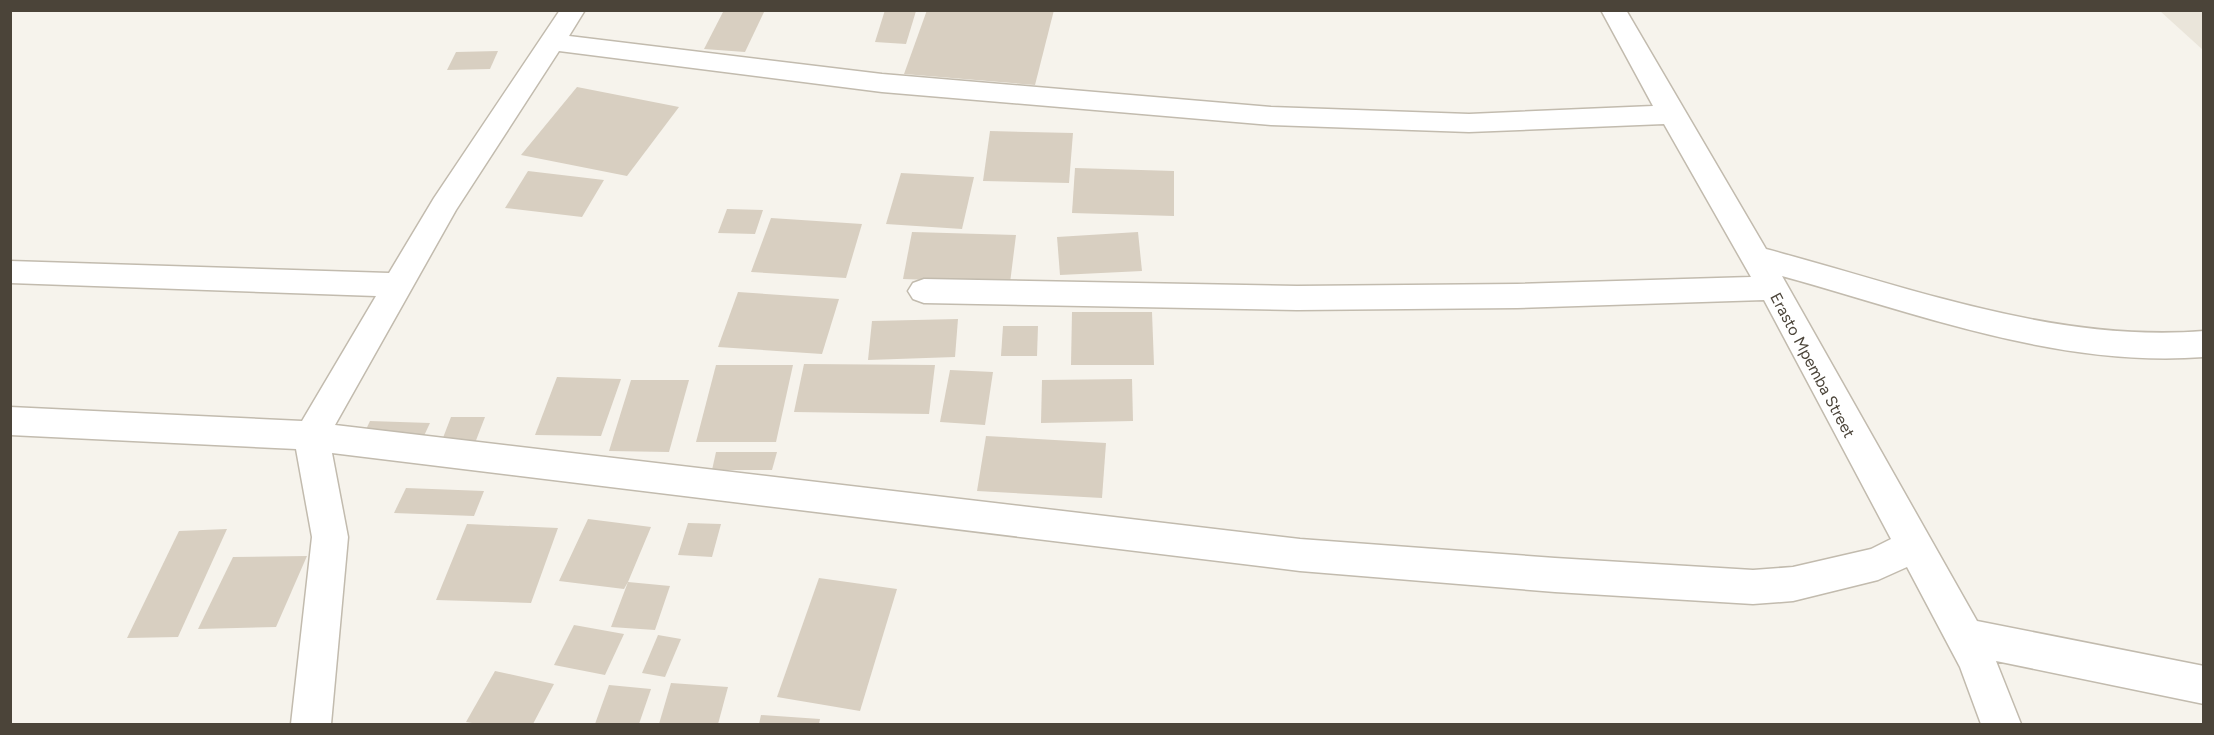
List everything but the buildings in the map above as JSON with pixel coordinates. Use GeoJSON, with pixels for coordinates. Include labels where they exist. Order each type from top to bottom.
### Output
{"type":"FeatureCollection","features":[{"type":"Feature","properties":{"kind":"street"},"geometry":{"type":"LineString","coordinates":[[310,724],[330,537],[310,436],[444,205],[573,10]]}},
{"type":"Feature","properties":{"kind":"street","name":"Erasto Mpemba Street"},"geometry":{"type":"LineString","coordinates":[[1613,10],[1670,115],[1755,257],[1913,546],[1966,637],[1981,669],[2001,724]]}},
{"type":"Feature","properties":{"kind":"street"},"geometry":{"type":"LineString","coordinates":[[552,42],[882,83],[1271,116],[1470,123],[1670,115]]}},
{"type":"Feature","properties":{"kind":"street"},"geometry":{"type":"LineString","coordinates":[[1755,257],[1985,321],[2049,336],[2124,346],[2204,344]]}},
{"type":"Feature","properties":{"kind":"street"},"geometry":{"type":"LineString","coordinates":[[10,272],[398,285]]}},
{"type":"Feature","properties":{"kind":"street"},"geometry":{"type":"LineString","coordinates":[[924,291],[1297,298],[1517,296],[1772,288]]}},
{"type":"Feature","properties":{"kind":"street"},"geometry":{"type":"LineString","coordinates":[[10,421],[310,436],[1300,555],[1555,575],[1753,587],[1793,584],[1878,564],[1913,546]]}},
{"type":"Feature","properties":{"kind":"street"},"geometry":{"type":"LineString","coordinates":[[1966,637],[2204,685]]}},
{"type":"Feature","properties":{"kind":"shaded area"},"geometry":{"type":"Polygon","coordinates":[[[2160,11],[2203,11],[2203,50],[2160,11]]]}}]}
